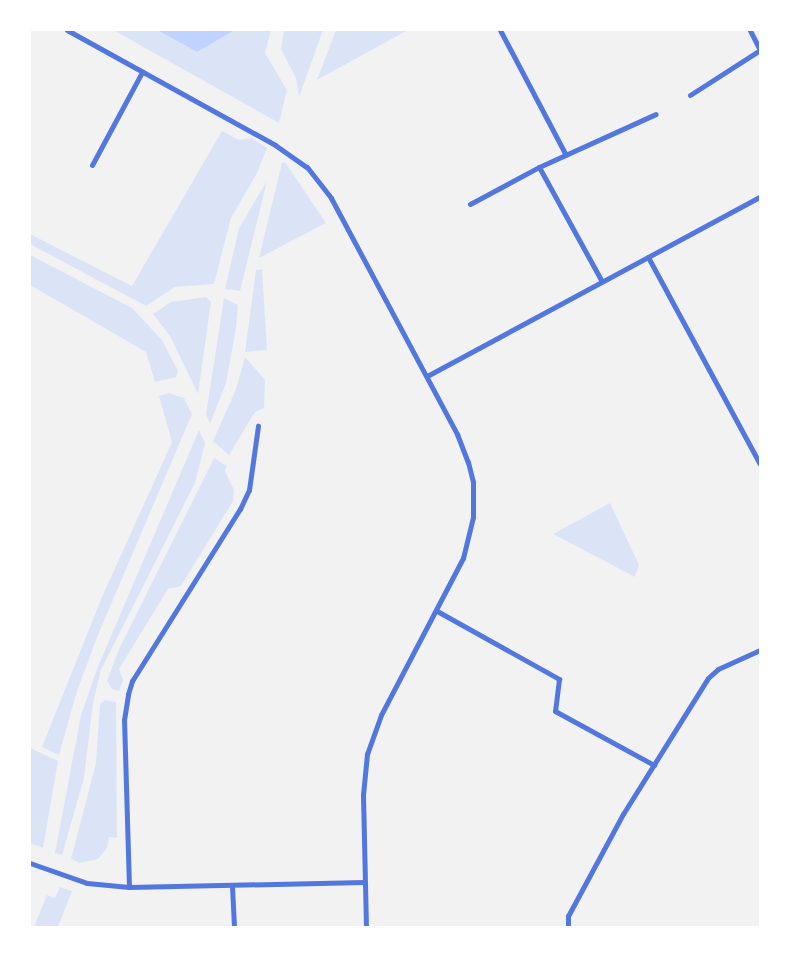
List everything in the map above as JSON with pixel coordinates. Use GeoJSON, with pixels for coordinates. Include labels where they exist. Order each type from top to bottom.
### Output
{"type":"FeatureCollection","features":[{"type":"Feature","properties":{"kind":"street"},"geometry":{"type":"LineString","coordinates":[[67,30],[275,145],[307,166],[332,198],[427,376],[468,462],[474,500],[464,558],[373,734],[364,773],[366,927]]}},
{"type":"Feature","properties":{"kind":"street"},"geometry":{"type":"LineString","coordinates":[[500,30],[566,155]]}},
{"type":"Feature","properties":{"kind":"street"},"geometry":{"type":"LineString","coordinates":[[690,95],[760,50],[750,30]]}},
{"type":"Feature","properties":{"kind":"street"},"geometry":{"type":"LineString","coordinates":[[92,165],[142,72]]}},
{"type":"Feature","properties":{"kind":"street"},"geometry":{"type":"LineString","coordinates":[[470,204],[539,167],[656,114]]}},
{"type":"Feature","properties":{"kind":"street"},"geometry":{"type":"LineString","coordinates":[[539,167],[601,280]]}},
{"type":"Feature","properties":{"kind":"street"},"geometry":{"type":"LineString","coordinates":[[427,376],[601,280],[760,197]]}},
{"type":"Feature","properties":{"kind":"street"},"geometry":{"type":"LineString","coordinates":[[648,257],[760,464]]}},
{"type":"Feature","properties":{"kind":"street"},"geometry":{"type":"LineString","coordinates":[[129,887],[124,720],[128,694],[132,681],[240,509],[250,483],[258,426]]}},
{"type":"Feature","properties":{"kind":"street"},"geometry":{"type":"LineString","coordinates":[[437,611],[559,679],[555,710],[654,765]]}},
{"type":"Feature","properties":{"kind":"street"},"geometry":{"type":"LineString","coordinates":[[568,927],[568,916],[623,814],[708,678],[718,669],[760,650]]}},
{"type":"Feature","properties":{"kind":"street"},"geometry":{"type":"LineString","coordinates":[[30,863],[87,883],[129,887],[364,882]]}},
{"type":"Feature","properties":{"kind":"street"},"geometry":{"type":"LineString","coordinates":[[232,886],[234,927]]}},
{"type":"Feature","properties":{"kind":"shaded area"},"geometry":{"type":"Polygon","coordinates":[[[113,30],[157,30],[197,52],[235,30],[271,30],[265,53],[287,90],[279,123],[113,30]]]}},
{"type":"Feature","properties":{"kind":"shaded area"},"geometry":{"type":"Polygon","coordinates":[[[284,30],[323,30],[299,97],[296,78],[281,49],[284,30]]]}},
{"type":"Feature","properties":{"kind":"shaded area"},"geometry":{"type":"Polygon","coordinates":[[[336,30],[408,30],[317,80],[336,30]]]}},
{"type":"Feature","properties":{"kind":"shaded area"},"geometry":{"type":"Polygon","coordinates":[[[222,131],[239,140],[252,138],[267,148],[257,173],[231,218],[214,284],[175,287],[146,306],[30,244],[30,234],[132,286],[222,131]]]}},
{"type":"Feature","properties":{"kind":"shaded area"},"geometry":{"type":"Polygon","coordinates":[[[285,162],[326,223],[259,258],[282,163],[285,162]]]}},
{"type":"Feature","properties":{"kind":"shaded area"},"geometry":{"type":"Polygon","coordinates":[[[267,181],[240,291],[225,289],[239,228],[267,181]]]}},
{"type":"Feature","properties":{"kind":"shaded area"},"geometry":{"type":"Polygon","coordinates":[[[30,255],[132,308],[162,340],[178,371],[176,377],[155,382],[146,352],[30,285],[30,255]]]}},
{"type":"Feature","properties":{"kind":"shaded area"},"geometry":{"type":"Polygon","coordinates":[[[262,269],[267,350],[245,352],[256,270],[262,269]]]}},
{"type":"Feature","properties":{"kind":"shaded area"},"geometry":{"type":"Polygon","coordinates":[[[206,297],[211,302],[198,394],[170,336],[153,314],[171,302],[206,297]]]}},
{"type":"Feature","properties":{"kind":"shaded area"},"geometry":{"type":"Polygon","coordinates":[[[224,298],[238,305],[236,328],[226,383],[210,424],[206,414],[224,298]]]}},
{"type":"Feature","properties":{"kind":"shaded area"},"geometry":{"type":"Polygon","coordinates":[[[245,357],[265,380],[264,408],[255,412],[229,455],[213,441],[236,389],[245,357]]]}},
{"type":"Feature","properties":{"kind":"shaded area"},"geometry":{"type":"Polygon","coordinates":[[[169,393],[184,398],[192,414],[98,635],[77,691],[59,755],[42,747],[102,597],[172,442],[159,396],[169,393]]]}},
{"type":"Feature","properties":{"kind":"shaded area"},"geometry":{"type":"Polygon","coordinates":[[[199,430],[205,443],[195,483],[101,670],[93,703],[84,778],[62,855],[55,853],[81,715],[97,669],[199,430]]]}},
{"type":"Feature","properties":{"kind":"shaded area"},"geometry":{"type":"Polygon","coordinates":[[[214,458],[227,466],[225,471],[234,490],[233,501],[181,586],[168,589],[119,669],[123,680],[119,691],[112,689],[107,681],[119,649],[214,458]]]}},
{"type":"Feature","properties":{"kind":"shaded area"},"geometry":{"type":"Polygon","coordinates":[[[610,503],[639,565],[635,577],[553,534],[610,503]]]}},
{"type":"Feature","properties":{"kind":"shaded area"},"geometry":{"type":"Polygon","coordinates":[[[105,700],[116,702],[117,838],[109,837],[107,848],[98,859],[80,863],[71,859],[96,763],[100,704],[105,700]]]}},
{"type":"Feature","properties":{"kind":"shaded area"},"geometry":{"type":"Polygon","coordinates":[[[30,748],[58,761],[43,848],[30,843],[30,748]]]}},
{"type":"Feature","properties":{"kind":"shaded area"},"geometry":{"type":"Polygon","coordinates":[[[60,887],[72,891],[58,927],[34,927],[47,895],[55,898],[60,887]]]}},
{"type":"Feature","properties":{"kind":"water"},"geometry":{"type":"Polygon","coordinates":[[[157,30],[235,30],[197,52],[157,30]]]}}]}
